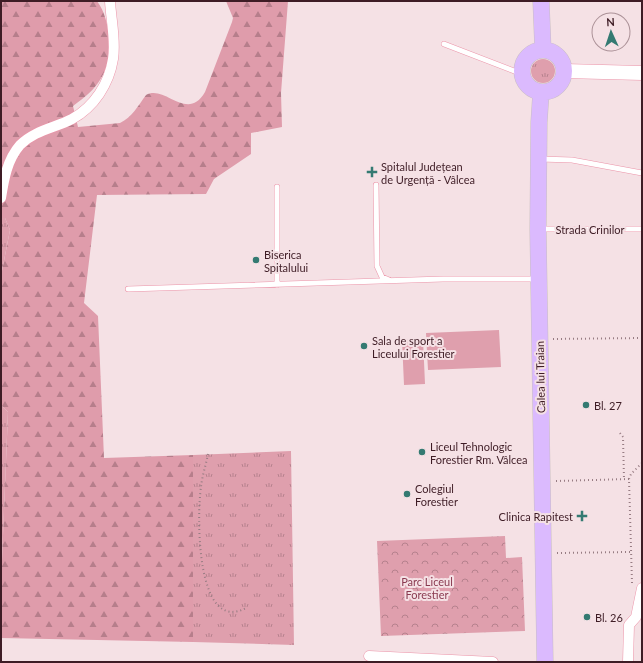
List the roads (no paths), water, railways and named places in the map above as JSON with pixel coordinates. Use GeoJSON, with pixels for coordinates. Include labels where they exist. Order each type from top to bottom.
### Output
{"type":"FeatureCollection","features":[{"type":"Feature","properties":{"kind":"main road"},"geometry":{"type":"LineString","coordinates":[[541,1],[544,50]]}},
{"type":"Feature","properties":{"kind":"main road"},"geometry":{"type":"LineString","coordinates":[[548,50],[558,56],[562,61],[564,71],[560,83],[555,88],[542,92],[528,85],[522,74],[522,66],[526,57],[532,52],[548,50]]}},
{"type":"Feature","properties":{"kind":"main road"},"geometry":{"type":"LineString","coordinates":[[564,71],[642,73]]}},
{"type":"Feature","properties":{"kind":"main road","name":"Calea lui Traian"},"geometry":{"type":"LineString","coordinates":[[542,92],[538,229],[545,662]]}},
{"type":"Feature","properties":{"kind":"street"},"geometry":{"type":"LineString","coordinates":[[1,198],[6,171],[11,158],[20,145],[30,136],[72,120],[90,107],[98,96],[113,58],[110,1]]}},
{"type":"Feature","properties":{"kind":"street"},"geometry":{"type":"LineString","coordinates":[[628,662],[629,625],[636,617],[638,589]]}},
{"type":"Feature","properties":{"kind":"street"},"geometry":{"type":"LineString","coordinates":[[369,656],[493,662]]}},
{"type":"Feature","properties":{"kind":"lane"},"geometry":{"type":"LineString","coordinates":[[444,44],[522,74]]}},
{"type":"Feature","properties":{"kind":"lane"},"geometry":{"type":"LineString","coordinates":[[539,159],[572,160],[642,173]]}},
{"type":"Feature","properties":{"kind":"lane"},"geometry":{"type":"LineString","coordinates":[[376,185],[377,266],[382,277],[390,281]]}},
{"type":"Feature","properties":{"kind":"lane"},"geometry":{"type":"LineString","coordinates":[[277,187],[277,285]]}},
{"type":"Feature","properties":{"kind":"lane","name":"Strada Crinilor"},"geometry":{"type":"LineString","coordinates":[[538,229],[642,229]]}},
{"type":"Feature","properties":{"kind":"lane"},"geometry":{"type":"LineString","coordinates":[[128,289],[390,281],[539,279]]}},
{"type":"Feature","properties":{"kind":"place","name":"Spitalul Județean de Urgență - Vâlcea"},"geometry":{"type":"Point","coordinates":[372,172]}},
{"type":"Feature","properties":{"kind":"place","name":"Biserica Spitalului"},"geometry":{"type":"Point","coordinates":[256,260]}},
{"type":"Feature","properties":{"kind":"place","name":"Sala de sport a Liceului Forestier"},"geometry":{"type":"Point","coordinates":[364,346]}},
{"type":"Feature","properties":{"kind":"place","name":"Bl. 27"},"geometry":{"type":"Point","coordinates":[586,405]}},
{"type":"Feature","properties":{"kind":"place","name":"Liceul Tehnologic Forestier Rm. Vâlcea"},"geometry":{"type":"Point","coordinates":[422,452]}},
{"type":"Feature","properties":{"kind":"place","name":"Colegiul Forestier"},"geometry":{"type":"Point","coordinates":[407,494]}},
{"type":"Feature","properties":{"kind":"place","name":"Clinica Rapitest"},"geometry":{"type":"Point","coordinates":[582,516]}},
{"type":"Feature","properties":{"kind":"place","name":"Bl. 26"},"geometry":{"type":"Point","coordinates":[587,617]}},
{"type":"Feature","properties":{"kind":"park label","name":"Parc Liceul Forestier"},"geometry":{"type":"Point","coordinates":[427,587]}}]}
